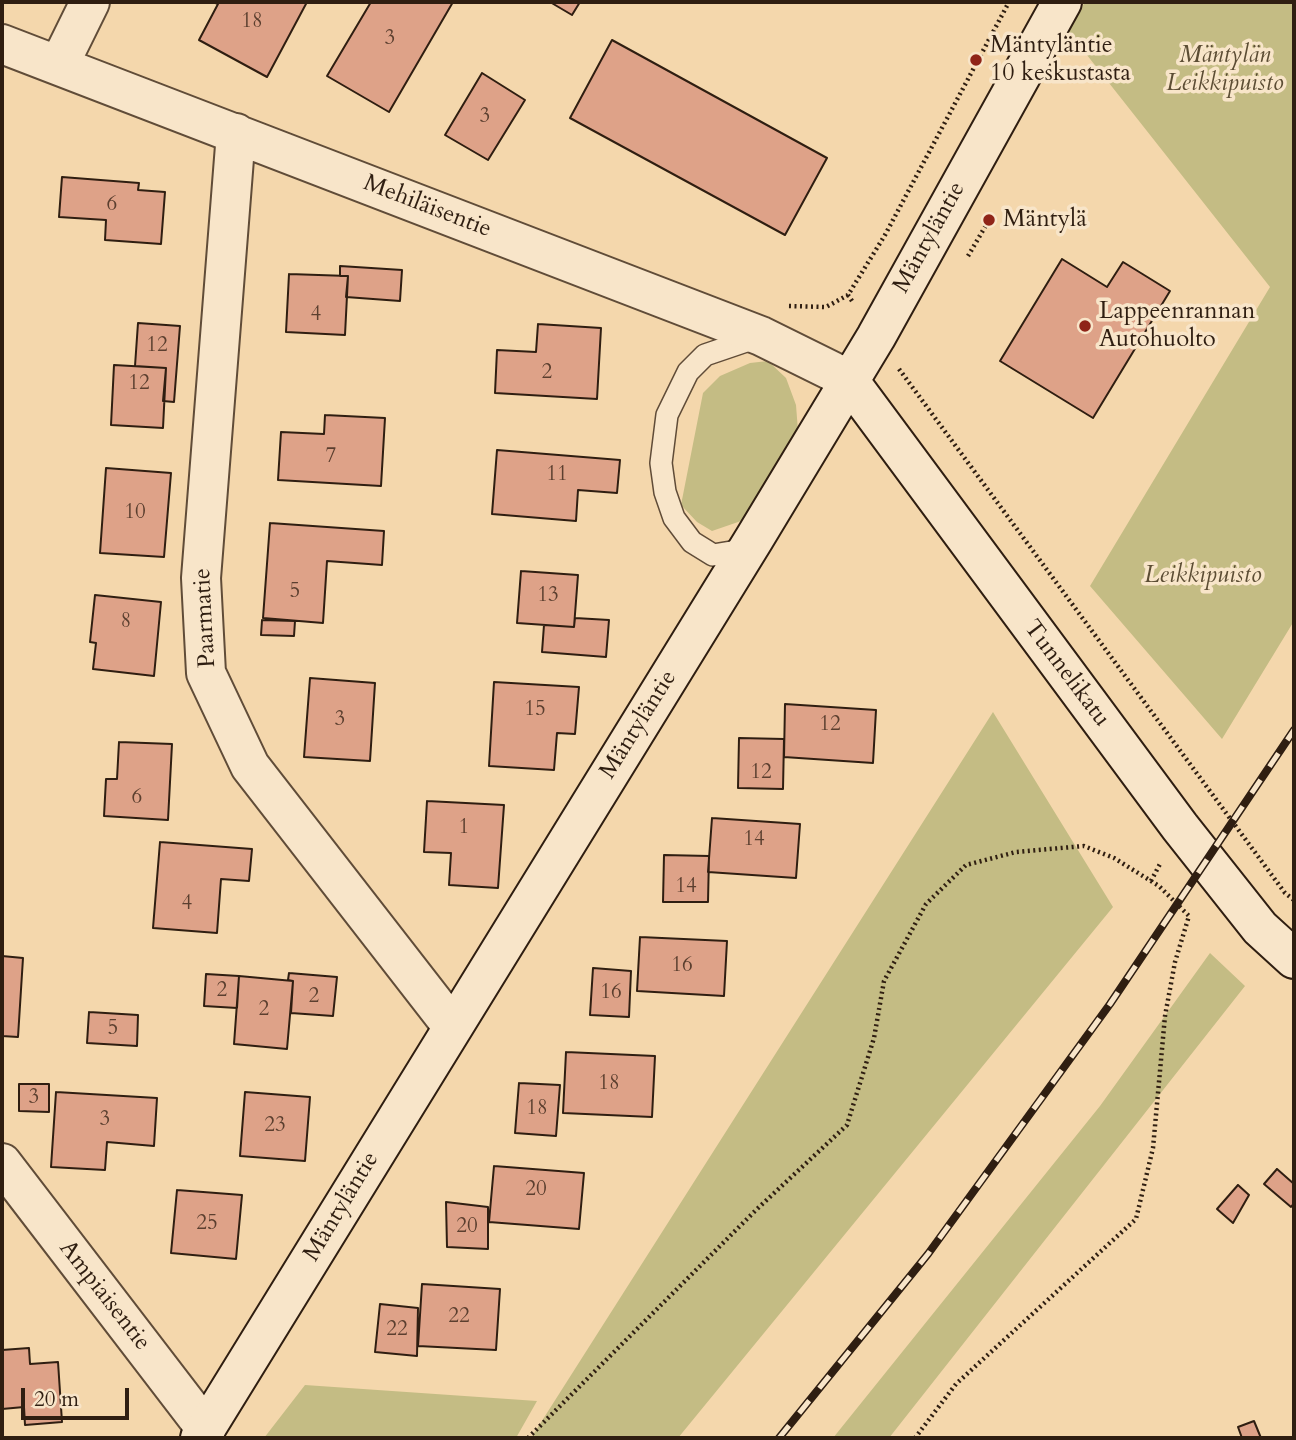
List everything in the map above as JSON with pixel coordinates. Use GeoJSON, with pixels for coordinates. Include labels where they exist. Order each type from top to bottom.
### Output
{"type":"FeatureCollection","features":[{"type":"Feature","properties":{"kind":"street"},"geometry":{"type":"LineString","coordinates":[[59,65],[90,2]]}},
{"type":"Feature","properties":{"kind":"street","name":"Mäntyläntie"},"geometry":{"type":"LineString","coordinates":[[203,1434],[876,337],[1062,2]]}},
{"type":"Feature","properties":{"kind":"street","name":"Mehiläisentie"},"geometry":{"type":"LineString","coordinates":[[2,44],[761,337],[848,379]]}},
{"type":"Feature","properties":{"kind":"street","name":"Paarmatie"},"geometry":{"type":"LineString","coordinates":[[236,133],[201,578],[206,673],[250,766],[452,1026]]}},
{"type":"Feature","properties":{"kind":"street","name":"Tunnelikatu"},"geometry":{"type":"LineString","coordinates":[[848,379],[1180,827],[1260,928],[1294,959]]}},
{"type":"Feature","properties":{"kind":"street","name":"Ampiaisentie"},"geometry":{"type":"LineString","coordinates":[[2,1164],[203,1434]]}},
{"type":"Feature","properties":{"kind":"lane"},"geometry":{"type":"LineString","coordinates":[[754,539],[737,551],[713,555],[692,542],[674,518],[664,492],[661,463],[667,415],[688,372],[705,355],[761,337]]}},
{"type":"Feature","properties":{"kind":"path"},"geometry":{"type":"LineString","coordinates":[[1009,2],[885,235],[848,295],[876,337],[1277,882],[1294,900]]}},
{"type":"Feature","properties":{"kind":"path"},"geometry":{"type":"LineString","coordinates":[[528,1438],[756,1210],[847,1125],[874,1038],[884,981],[926,904],[966,865],[1016,852],[1084,846],[1114,858],[1159,886],[1189,916],[1175,962],[1165,1016],[1153,1148],[1136,1219],[956,1384],[915,1438]]}},
{"type":"Feature","properties":{"kind":"green space","name":"Leikkipuisto"},"geometry":{"type":"Polygon","coordinates":[[[1085,2],[1294,2],[1294,621],[1222,739],[1090,586],[1270,287],[1068,31],[1085,2]]]}},
{"type":"Feature","properties":{"kind":"green space"},"geometry":{"type":"Polygon","coordinates":[[[768,361],[786,378],[796,405],[798,431],[741,521],[712,531],[697,522],[681,505],[703,393],[720,376],[750,363],[768,361]]]}},
{"type":"Feature","properties":{"kind":"green space"},"geometry":{"type":"Polygon","coordinates":[[[993,712],[1113,907],[678,1438],[531,1438],[993,712]]]}},
{"type":"Feature","properties":{"kind":"green space"},"geometry":{"type":"Polygon","coordinates":[[[1210,953],[1245,986],[889,1438],[833,1438],[1100,1106],[1210,953]]]}},
{"type":"Feature","properties":{"kind":"green space"},"geometry":{"type":"Polygon","coordinates":[[[305,1385],[537,1401],[516,1438],[264,1438],[305,1385]]]}},
{"type":"Feature","properties":{"kind":"building"},"geometry":{"type":"Polygon","coordinates":[[[213,2],[307,2],[267,77],[199,40],[218,4],[213,2]]]}},
{"type":"Feature","properties":{"kind":"building"},"geometry":{"type":"Polygon","coordinates":[[[371,2],[453,2],[389,112],[327,76],[371,2]]]}},
{"type":"Feature","properties":{"kind":"building"},"geometry":{"type":"Polygon","coordinates":[[[550,2],[580,2],[572,15],[550,2]]]}},
{"type":"Feature","properties":{"kind":"building"},"geometry":{"type":"Polygon","coordinates":[[[612,40],[827,158],[785,235],[570,118],[612,40]]]}},
{"type":"Feature","properties":{"kind":"building"},"geometry":{"type":"Polygon","coordinates":[[[482,73],[525,100],[488,160],[445,135],[482,73]]]}},
{"type":"Feature","properties":{"kind":"building"},"geometry":{"type":"Polygon","coordinates":[[[62,177],[139,183],[138,190],[165,192],[161,244],[105,240],[106,220],[59,217],[62,177]]]}},
{"type":"Feature","properties":{"kind":"building","name":"Lappeenrannan Autohuolto"},"geometry":{"type":"Polygon","coordinates":[[[1062,259],[1107,287],[1123,262],[1170,291],[1093,418],[1000,361],[1062,259]]]}},
{"type":"Feature","properties":{"kind":"building"},"geometry":{"type":"Polygon","coordinates":[[[340,266],[402,270],[400,301],[346,297],[348,276],[340,276],[340,266]]]}},
{"type":"Feature","properties":{"kind":"building"},"geometry":{"type":"Polygon","coordinates":[[[289,274],[348,276],[345,335],[286,332],[289,274]]]}},
{"type":"Feature","properties":{"kind":"building"},"geometry":{"type":"Polygon","coordinates":[[[138,323],[180,326],[174,402],[163,401],[166,368],[135,366],[138,323]]]}},
{"type":"Feature","properties":{"kind":"building"},"geometry":{"type":"Polygon","coordinates":[[[538,324],[601,328],[597,399],[495,393],[497,350],[536,352],[538,324]]]}},
{"type":"Feature","properties":{"kind":"building"},"geometry":{"type":"Polygon","coordinates":[[[114,365],[166,368],[163,428],[111,425],[114,365]]]}},
{"type":"Feature","properties":{"kind":"building"},"geometry":{"type":"Polygon","coordinates":[[[325,415],[385,418],[381,486],[278,480],[281,432],[324,434],[325,415]]]}},
{"type":"Feature","properties":{"kind":"building"},"geometry":{"type":"Polygon","coordinates":[[[497,450],[620,460],[617,493],[578,490],[576,521],[492,514],[497,450]]]}},
{"type":"Feature","properties":{"kind":"building"},"geometry":{"type":"Polygon","coordinates":[[[106,468],[171,473],[164,557],[100,553],[106,468]]]}},
{"type":"Feature","properties":{"kind":"building"},"geometry":{"type":"Polygon","coordinates":[[[270,523],[384,531],[382,565],[327,561],[323,623],[263,618],[270,523]]]}},
{"type":"Feature","properties":{"kind":"building"},"geometry":{"type":"Polygon","coordinates":[[[521,571],[578,575],[574,627],[517,623],[521,571]]]}},
{"type":"Feature","properties":{"kind":"building"},"geometry":{"type":"Polygon","coordinates":[[[95,595],[161,602],[154,676],[93,669],[96,643],[90,642],[95,595]]]}},
{"type":"Feature","properties":{"kind":"building"},"geometry":{"type":"Polygon","coordinates":[[[575,618],[609,620],[606,657],[542,652],[544,625],[574,627],[575,618]]]}},
{"type":"Feature","properties":{"kind":"building"},"geometry":{"type":"Polygon","coordinates":[[[262,620],[295,621],[294,636],[261,635],[262,620]]]}},
{"type":"Feature","properties":{"kind":"building"},"geometry":{"type":"Polygon","coordinates":[[[310,678],[375,683],[370,761],[304,757],[310,678]]]}},
{"type":"Feature","properties":{"kind":"building"},"geometry":{"type":"Polygon","coordinates":[[[494,682],[579,687],[575,734],[557,733],[554,770],[489,766],[494,682]]]}},
{"type":"Feature","properties":{"kind":"building"},"geometry":{"type":"Polygon","coordinates":[[[785,704],[876,710],[873,763],[784,757],[785,704]]]}},
{"type":"Feature","properties":{"kind":"building"},"geometry":{"type":"Polygon","coordinates":[[[739,738],[784,739],[783,789],[738,788],[739,738]]]}},
{"type":"Feature","properties":{"kind":"building"},"geometry":{"type":"Polygon","coordinates":[[[119,742],[172,744],[168,820],[104,816],[106,779],[117,779],[119,742]]]}},
{"type":"Feature","properties":{"kind":"building"},"geometry":{"type":"Polygon","coordinates":[[[427,801],[504,805],[498,888],[449,885],[451,853],[424,852],[427,801]]]}},
{"type":"Feature","properties":{"kind":"building"},"geometry":{"type":"Polygon","coordinates":[[[712,818],[800,824],[796,878],[708,872],[712,818]]]}},
{"type":"Feature","properties":{"kind":"building"},"geometry":{"type":"Polygon","coordinates":[[[160,842],[252,849],[249,881],[221,879],[217,933],[153,928],[160,842]]]}},
{"type":"Feature","properties":{"kind":"building"},"geometry":{"type":"Polygon","coordinates":[[[664,855],[709,856],[708,902],[663,902],[664,855]]]}},
{"type":"Feature","properties":{"kind":"building"},"geometry":{"type":"Polygon","coordinates":[[[640,937],[727,941],[724,996],[637,991],[640,937]]]}},
{"type":"Feature","properties":{"kind":"building"},"geometry":{"type":"Polygon","coordinates":[[[2,956],[23,958],[18,1037],[2,1036],[2,956]]]}},
{"type":"Feature","properties":{"kind":"building"},"geometry":{"type":"Polygon","coordinates":[[[593,968],[631,971],[629,1017],[590,1015],[593,968]]]}},
{"type":"Feature","properties":{"kind":"building"},"geometry":{"type":"Polygon","coordinates":[[[289,973],[337,977],[333,1016],[291,1013],[293,981],[288,980],[289,973]]]}},
{"type":"Feature","properties":{"kind":"building"},"geometry":{"type":"Polygon","coordinates":[[[206,974],[239,976],[237,1008],[204,1006],[206,974]]]}},
{"type":"Feature","properties":{"kind":"building"},"geometry":{"type":"Polygon","coordinates":[[[239,976],[293,981],[287,1049],[234,1044],[239,976]]]}},
{"type":"Feature","properties":{"kind":"building"},"geometry":{"type":"Polygon","coordinates":[[[89,1012],[138,1015],[137,1046],[87,1043],[89,1012]]]}},
{"type":"Feature","properties":{"kind":"building"},"geometry":{"type":"Polygon","coordinates":[[[566,1052],[655,1056],[652,1117],[563,1113],[566,1052]]]}},
{"type":"Feature","properties":{"kind":"building"},"geometry":{"type":"Polygon","coordinates":[[[519,1083],[560,1085],[556,1136],[515,1133],[519,1083]]]}},
{"type":"Feature","properties":{"kind":"building"},"geometry":{"type":"Polygon","coordinates":[[[19,1084],[49,1084],[49,1112],[19,1111],[19,1084]]]}},
{"type":"Feature","properties":{"kind":"building"},"geometry":{"type":"Polygon","coordinates":[[[56,1092],[157,1098],[154,1146],[107,1142],[105,1170],[51,1167],[56,1092]]]}},
{"type":"Feature","properties":{"kind":"building"},"geometry":{"type":"Polygon","coordinates":[[[245,1092],[310,1097],[305,1161],[240,1156],[245,1092]]]}},
{"type":"Feature","properties":{"kind":"building"},"geometry":{"type":"Polygon","coordinates":[[[494,1166],[584,1173],[579,1229],[489,1222],[494,1166]]]}},
{"type":"Feature","properties":{"kind":"building"},"geometry":{"type":"Polygon","coordinates":[[[1277,1169],[1294,1184],[1294,1203],[1291,1207],[1264,1184],[1277,1169]]]}},
{"type":"Feature","properties":{"kind":"building"},"geometry":{"type":"Polygon","coordinates":[[[1238,1185],[1249,1195],[1233,1223],[1217,1209],[1238,1185]]]}},
{"type":"Feature","properties":{"kind":"building"},"geometry":{"type":"Polygon","coordinates":[[[177,1190],[242,1195],[236,1259],[171,1253],[177,1190]]]}},
{"type":"Feature","properties":{"kind":"building"},"geometry":{"type":"Polygon","coordinates":[[[446,1202],[488,1207],[488,1249],[447,1247],[446,1202]]]}},
{"type":"Feature","properties":{"kind":"building"},"geometry":{"type":"Polygon","coordinates":[[[422,1284],[500,1289],[496,1350],[418,1346],[422,1284]]]}},
{"type":"Feature","properties":{"kind":"building"},"geometry":{"type":"Polygon","coordinates":[[[380,1304],[418,1308],[417,1356],[375,1352],[380,1304]]]}},
{"type":"Feature","properties":{"kind":"building"},"geometry":{"type":"Polygon","coordinates":[[[29,1348],[30,1364],[58,1362],[62,1422],[25,1425],[24,1407],[2,1409],[2,1350],[29,1348]]]}},
{"type":"Feature","properties":{"kind":"building"},"geometry":{"type":"Polygon","coordinates":[[[1254,1421],[1261,1438],[1242,1438],[1238,1427],[1254,1421]]]}},
{"type":"Feature","properties":{"kind":"railway"},"geometry":{"type":"LineString","coordinates":[[779,1438],[928,1254],[1110,1004],[1294,730]]}},
{"type":"Feature","properties":{"kind":"place","name":"Mäntyläntie 10 keskustasta"},"geometry":{"type":"Point","coordinates":[976,60]}},
{"type":"Feature","properties":{"kind":"place","name":"Mäntylä"},"geometry":{"type":"Point","coordinates":[989,220]}},
{"type":"Feature","properties":{"kind":"place","name":"Lappeenrannan Autohuolto"},"geometry":{"type":"Point","coordinates":[1085,326]}},
{"type":"Feature","properties":{"kind":"park label","name":"Mäntylän Leikkipuisto"},"geometry":{"type":"Point","coordinates":[1225,70]}}]}
